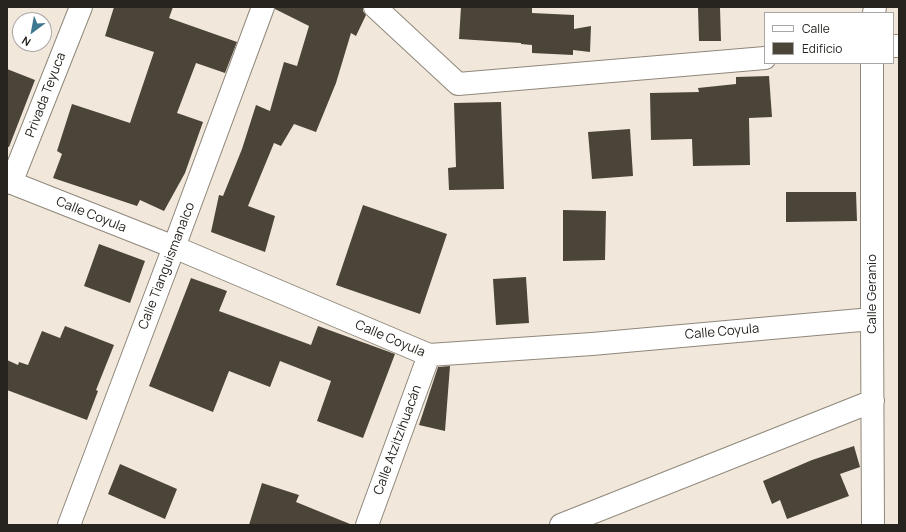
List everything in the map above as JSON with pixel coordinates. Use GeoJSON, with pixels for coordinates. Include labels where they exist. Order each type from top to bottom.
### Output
{"type":"FeatureCollection","features":[{"type":"Feature","properties":{"kind":"street","name":"Privada Teyuca"},"geometry":{"type":"LineString","coordinates":[[9,182],[81,7]]}},
{"type":"Feature","properties":{"kind":"street","name":"Calle Tianguismanalco"},"geometry":{"type":"LineString","coordinates":[[69,525],[263,7]]}},
{"type":"Feature","properties":{"kind":"street"},"geometry":{"type":"LineString","coordinates":[[375,7],[458,84],[764,58]]}},
{"type":"Feature","properties":{"kind":"street","name":"Calle Geranio"},"geometry":{"type":"LineString","coordinates":[[872,64],[873,525]]}},
{"type":"Feature","properties":{"kind":"street","name":"Calle Coyula"},"geometry":{"type":"LineString","coordinates":[[9,182],[174,247],[429,355],[592,344],[872,319]]}},
{"type":"Feature","properties":{"kind":"street","name":"Calle Atzitzihuacán"},"geometry":{"type":"LineString","coordinates":[[368,525],[429,355]]}},
{"type":"Feature","properties":{"kind":"street"},"geometry":{"type":"LineString","coordinates":[[561,525],[873,401]]}},
{"type":"Feature","properties":{"kind":"building"},"geometry":{"type":"Polygon","coordinates":[[[114,7],[173,7],[169,18],[237,42],[225,73],[196,63],[177,113],[203,122],[185,173],[164,211],[140,200],[137,206],[53,178],[62,154],[57,151],[72,104],[130,123],[154,52],[105,36],[114,7]]]}},
{"type":"Feature","properties":{"kind":"building"},"geometry":{"type":"Polygon","coordinates":[[[275,7],[363,7],[363,11],[366,15],[356,36],[351,33],[336,83],[316,132],[294,124],[281,146],[274,143],[248,206],[275,216],[265,252],[211,232],[219,195],[223,196],[242,149],[256,105],[270,111],[284,62],[297,66],[309,26],[275,9],[275,7]]]}},
{"type":"Feature","properties":{"kind":"building"},"geometry":{"type":"Polygon","coordinates":[[[461,7],[532,7],[532,13],[574,15],[574,29],[591,26],[590,52],[573,50],[573,55],[532,53],[532,45],[459,39],[461,7]]]}},
{"type":"Feature","properties":{"kind":"building"},"geometry":{"type":"Polygon","coordinates":[[[698,8],[720,8],[721,41],[699,41],[698,8]]]}},
{"type":"Feature","properties":{"kind":"building"},"geometry":{"type":"Polygon","coordinates":[[[7,69],[35,80],[9,147],[7,147],[7,69]]]}},
{"type":"Feature","properties":{"kind":"building"},"geometry":{"type":"Polygon","coordinates":[[[769,76],[772,117],[749,118],[750,165],[693,166],[692,139],[651,140],[650,93],[699,92],[698,88],[736,84],[736,77],[769,76]]]}},
{"type":"Feature","properties":{"kind":"building"},"geometry":{"type":"Polygon","coordinates":[[[501,102],[504,189],[449,190],[448,168],[456,167],[454,103],[501,102]]]}},
{"type":"Feature","properties":{"kind":"building"},"geometry":{"type":"Polygon","coordinates":[[[630,129],[633,176],[592,179],[588,132],[630,129]]]}},
{"type":"Feature","properties":{"kind":"building"},"geometry":{"type":"Polygon","coordinates":[[[786,192],[856,192],[857,221],[786,222],[786,192]]]}},
{"type":"Feature","properties":{"kind":"building"},"geometry":{"type":"Polygon","coordinates":[[[363,205],[447,234],[420,314],[336,285],[363,205]]]}},
{"type":"Feature","properties":{"kind":"building"},"geometry":{"type":"Polygon","coordinates":[[[563,210],[606,211],[605,260],[563,261],[563,210]]]}},
{"type":"Feature","properties":{"kind":"building"},"geometry":{"type":"Polygon","coordinates":[[[99,244],[145,261],[130,303],[84,286],[99,244]]]}},
{"type":"Feature","properties":{"kind":"building"},"geometry":{"type":"Polygon","coordinates":[[[526,277],[529,323],[496,325],[493,279],[526,277]]]}},
{"type":"Feature","properties":{"kind":"building"},"geometry":{"type":"Polygon","coordinates":[[[191,278],[227,291],[219,311],[311,345],[318,326],[395,354],[363,438],[317,421],[331,381],[280,361],[270,387],[229,371],[213,412],[149,386],[191,278]]]}},
{"type":"Feature","properties":{"kind":"building"},"geometry":{"type":"Polygon","coordinates":[[[65,326],[114,345],[96,390],[98,391],[87,420],[7,390],[7,360],[18,365],[19,362],[28,365],[42,331],[60,338],[65,326]]]}},
{"type":"Feature","properties":{"kind":"building"},"geometry":{"type":"Polygon","coordinates":[[[450,366],[445,431],[419,425],[438,367],[450,366]]]}},
{"type":"Feature","properties":{"kind":"building"},"geometry":{"type":"Polygon","coordinates":[[[854,446],[860,467],[840,474],[849,496],[787,519],[780,500],[772,504],[763,481],[812,460],[854,446]]]}},
{"type":"Feature","properties":{"kind":"building"},"geometry":{"type":"Polygon","coordinates":[[[120,464],[177,489],[165,519],[108,494],[120,464]]]}},
{"type":"Feature","properties":{"kind":"building"},"geometry":{"type":"Polygon","coordinates":[[[262,483],[299,495],[296,502],[350,525],[249,525],[262,483]]]}}]}
